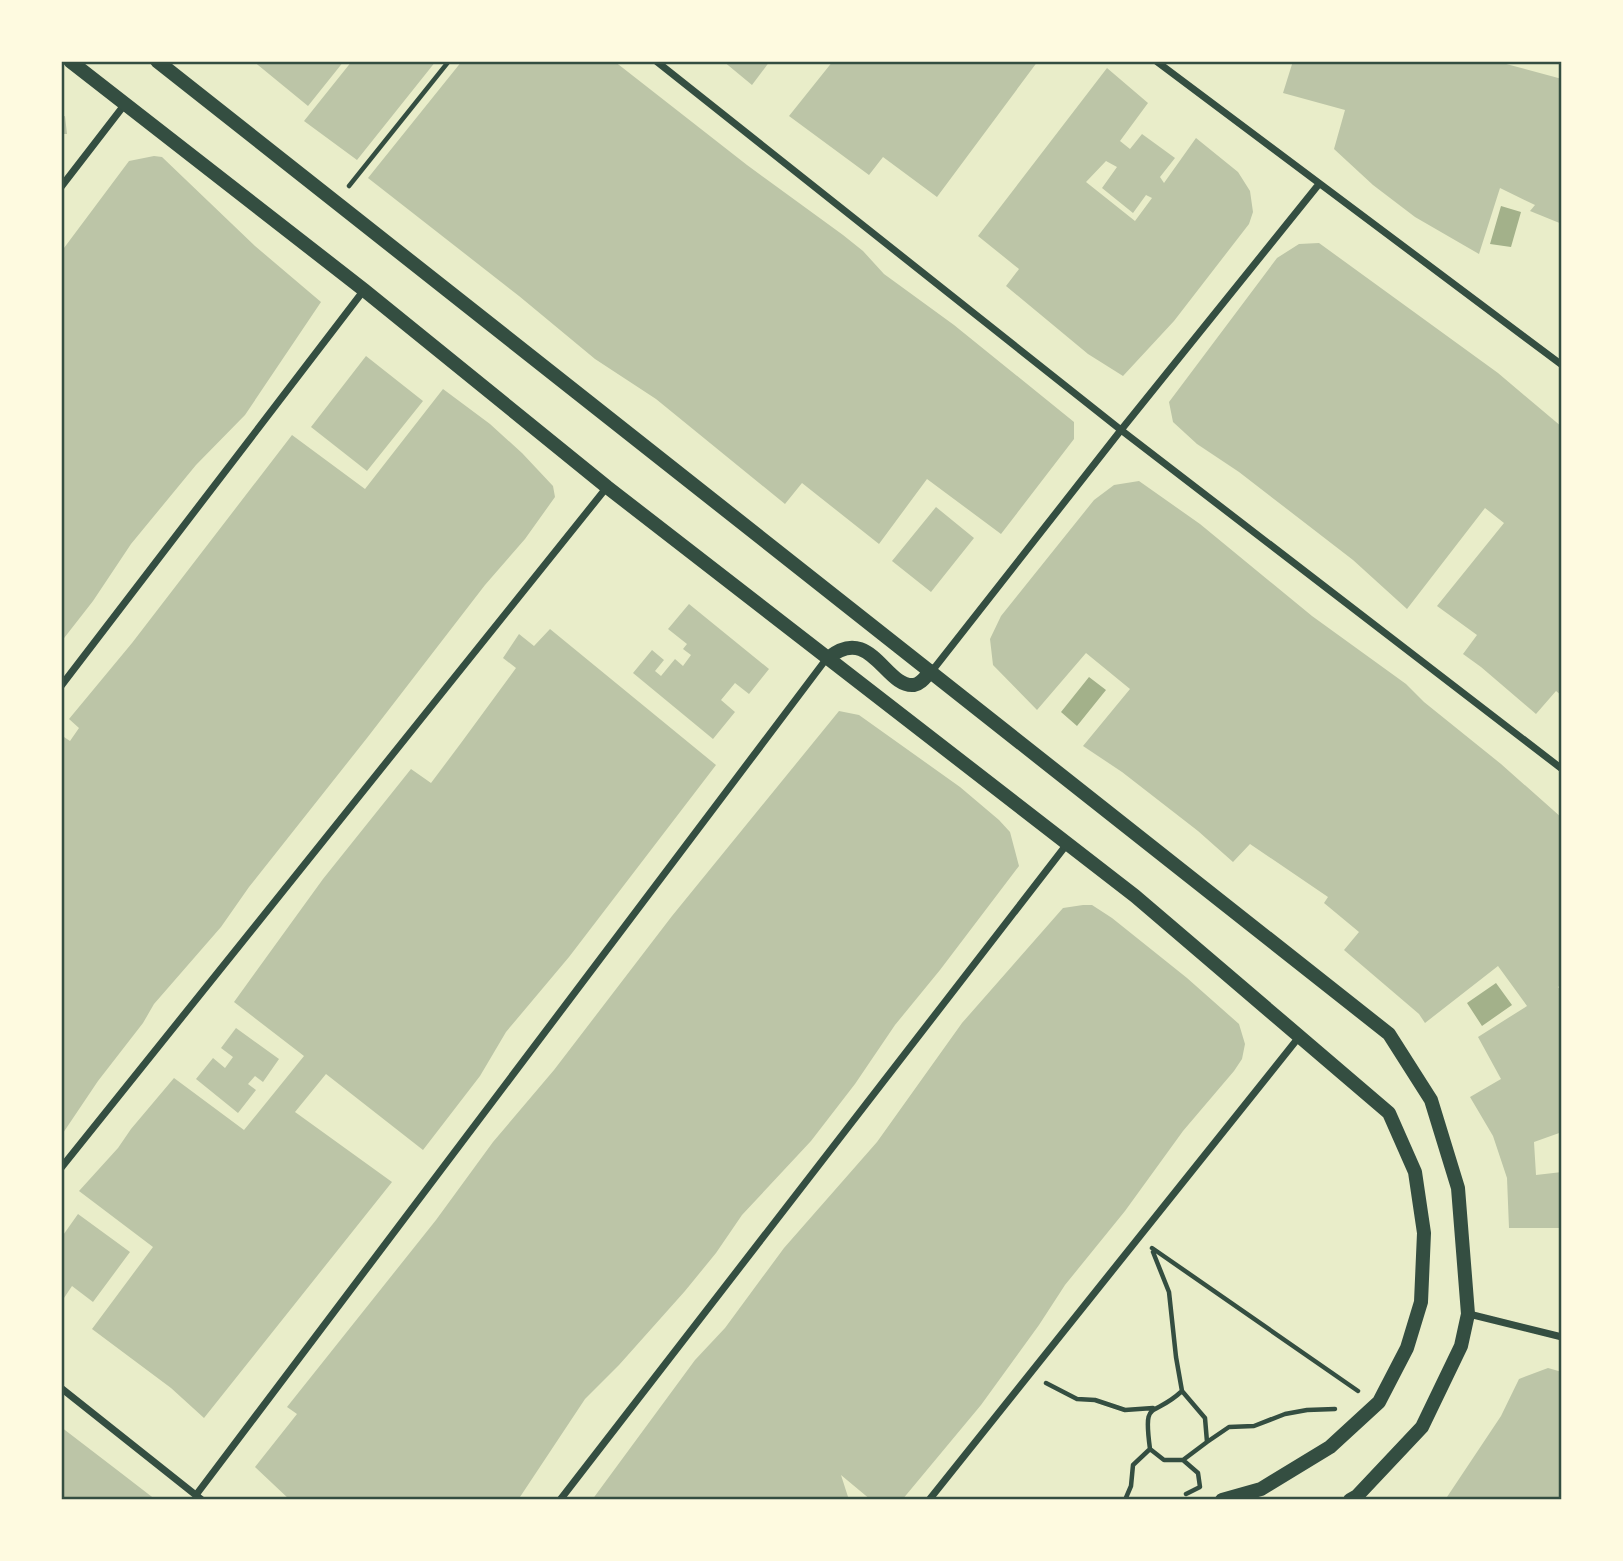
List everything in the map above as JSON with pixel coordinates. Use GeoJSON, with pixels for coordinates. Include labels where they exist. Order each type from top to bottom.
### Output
{"type":"FeatureCollection","features":[{"type":"Feature","properties":{"kind":"main road"},"geometry":{"type":"LineString","coordinates":[[71,61],[364,290],[607,487],[1135,896],[1389,1113],[1415,1172],[1424,1233],[1421,1302],[1408,1348],[1380,1402],[1330,1447],[1261,1489],[1222,1500]]}},
{"type":"Feature","properties":{"kind":"main road"},"geometry":{"type":"LineString","coordinates":[[157,61],[1389,1034],[1431,1100],[1458,1188],[1468,1314],[1461,1346],[1422,1427],[1357,1496],[1349,1500]]}},
{"type":"Feature","properties":{"kind":"main road"},"geometry":{"type":"LineString","coordinates":[[828,658],[839,648],[852,646],[868,654],[906,684],[915,685],[921,682],[931,671]]}},
{"type":"Feature","properties":{"kind":"street"},"geometry":{"type":"LineString","coordinates":[[656,61],[1121,430],[1562,769]]}},
{"type":"Feature","properties":{"kind":"street"},"geometry":{"type":"LineString","coordinates":[[1156,61],[1562,365]]}},
{"type":"Feature","properties":{"kind":"street"},"geometry":{"type":"LineString","coordinates":[[61,187],[125,104]]}},
{"type":"Feature","properties":{"kind":"street"},"geometry":{"type":"LineString","coordinates":[[931,671],[1319,184]]}},
{"type":"Feature","properties":{"kind":"street"},"geometry":{"type":"LineString","coordinates":[[61,686],[364,290]]}},
{"type":"Feature","properties":{"kind":"street"},"geometry":{"type":"LineString","coordinates":[[1550,355],[1562,359]]}},
{"type":"Feature","properties":{"kind":"street"},"geometry":{"type":"LineString","coordinates":[[61,1168],[607,487]]}},
{"type":"Feature","properties":{"kind":"street"},"geometry":{"type":"LineString","coordinates":[[61,1388],[199,1497],[828,658]]}},
{"type":"Feature","properties":{"kind":"street"},"geometry":{"type":"LineString","coordinates":[[560,1500],[1067,844]]}},
{"type":"Feature","properties":{"kind":"street"},"geometry":{"type":"LineString","coordinates":[[929,1500],[1300,1037]]}},
{"type":"Feature","properties":{"kind":"street"},"geometry":{"type":"LineString","coordinates":[[1468,1314],[1562,1337]]}},
{"type":"Feature","properties":{"kind":"path"},"geometry":{"type":"LineString","coordinates":[[335,202],[449,61]]}},
{"type":"Feature","properties":{"kind":"path"},"geometry":{"type":"LineString","coordinates":[[1208,1442],[1205,1418],[1182,1391],[1169,1292],[1152,1248],[1360,1392],[1351,1398]]}},
{"type":"Feature","properties":{"kind":"path"},"geometry":{"type":"LineString","coordinates":[[1046,1383],[1077,1399],[1095,1400],[1125,1409],[1153,1408],[1170,1402],[1182,1391]]}},
{"type":"Feature","properties":{"kind":"path"},"geometry":{"type":"LineString","coordinates":[[1153,1408],[1146,1419],[1150,1449],[1164,1460],[1183,1460],[1229,1427],[1254,1426],[1285,1414],[1307,1410],[1332,1411],[1341,1405]]}},
{"type":"Feature","properties":{"kind":"path"},"geometry":{"type":"LineString","coordinates":[[1125,1500],[1131,1486],[1133,1465],[1150,1449]]}},
{"type":"Feature","properties":{"kind":"path"},"geometry":{"type":"LineString","coordinates":[[1183,1460],[1198,1473],[1200,1487],[1186,1494]]}},
{"type":"Feature","properties":{"kind":"shaded area"},"geometry":{"type":"Polygon","coordinates":[[[1501,206],[1521,212],[1511,247],[1490,244],[1501,206]]]}},
{"type":"Feature","properties":{"kind":"shaded area"},"geometry":{"type":"Polygon","coordinates":[[[1089,677],[1106,690],[1077,726],[1061,712],[1089,677]]]}},
{"type":"Feature","properties":{"kind":"shaded area"},"geometry":{"type":"Polygon","coordinates":[[[1496,983],[1512,1005],[1482,1026],[1467,1003],[1496,983]]]}},
{"type":"Feature","properties":{"kind":"building"},"geometry":{"type":"Polygon","coordinates":[[[253,61],[344,61],[308,106],[253,61]]]}},
{"type":"Feature","properties":{"kind":"building"},"geometry":{"type":"Polygon","coordinates":[[[352,61],[436,61],[357,160],[304,121],[352,61]]]}},
{"type":"Feature","properties":{"kind":"building"},"geometry":{"type":"Polygon","coordinates":[[[462,61],[614,61],[747,165],[843,235],[863,251],[884,274],[954,325],[1074,422],[1074,439],[1001,534],[927,479],[879,544],[802,483],[785,504],[656,399],[595,359],[368,178],[462,61]]]}},
{"type":"Feature","properties":{"kind":"building"},"geometry":{"type":"Polygon","coordinates":[[[723,61],[770,61],[752,85],[723,61]]]}},
{"type":"Feature","properties":{"kind":"building"},"geometry":{"type":"Polygon","coordinates":[[[833,61],[1038,61],[937,197],[883,157],[869,175],[789,116],[833,61]]]}},
{"type":"Feature","properties":{"kind":"building"},"geometry":{"type":"Polygon","coordinates":[[[1293,61],[1495,61],[1562,79],[1562,224],[1530,211],[1535,205],[1500,188],[1479,254],[1415,217],[1373,185],[1334,149],[1345,110],[1283,93],[1293,61]]]}},
{"type":"Feature","properties":{"kind":"building"},"geometry":{"type":"Polygon","coordinates":[[[1107,68],[1148,103],[1120,141],[1130,149],[1142,134],[1175,158],[1160,177],[1164,183],[1196,138],[1238,172],[1250,191],[1253,212],[1249,224],[1174,321],[1123,376],[1088,354],[1006,286],[1019,269],[978,236],[1107,68]],[[1106,161],[1086,182],[1135,221],[1152,198],[1146,195],[1133,213],[1102,188],[1117,167],[1106,161]]]}},
{"type":"Feature","properties":{"kind":"building"},"geometry":{"type":"Polygon","coordinates":[[[65,116],[67,134],[61,134],[61,117],[65,116]]]}},
{"type":"Feature","properties":{"kind":"building"},"geometry":{"type":"Polygon","coordinates":[[[162,157],[255,246],[321,302],[245,415],[196,465],[131,544],[93,601],[61,642],[61,252],[129,161],[162,157]]]}},
{"type":"Feature","properties":{"kind":"building"},"geometry":{"type":"Polygon","coordinates":[[[1319,243],[1498,373],[1562,427],[1562,696],[1556,691],[1536,714],[1463,654],[1477,635],[1437,606],[1504,523],[1485,508],[1407,609],[1353,560],[1239,472],[1197,444],[1173,422],[1169,402],[1277,258],[1299,244],[1319,243]]]}},
{"type":"Feature","properties":{"kind":"building"},"geometry":{"type":"Polygon","coordinates":[[[366,356],[423,401],[367,471],[311,427],[366,356]]]}},
{"type":"Feature","properties":{"kind":"building"},"geometry":{"type":"Polygon","coordinates":[[[443,389],[490,424],[522,453],[553,486],[555,497],[525,539],[485,585],[249,887],[221,927],[154,1004],[61,1136],[61,735],[70,741],[79,728],[69,719],[132,643],[292,435],[365,489],[443,389]]]}},
{"type":"Feature","properties":{"kind":"building"},"geometry":{"type":"Polygon","coordinates":[[[1139,481],[1200,524],[1312,616],[1406,684],[1562,818],[1562,984],[1558,987],[1562,992],[1562,1132],[1534,1142],[1536,1175],[1562,1172],[1562,1228],[1509,1228],[1507,1178],[1493,1136],[1470,1097],[1501,1079],[1478,1037],[1527,1006],[1498,966],[1425,1023],[1419,1014],[1344,950],[1359,932],[1324,903],[1328,897],[1250,844],[1233,862],[1122,772],[1083,746],[1130,689],[1086,653],[1037,710],[993,665],[990,639],[1001,616],[1094,500],[1114,485],[1139,481]]]}},
{"type":"Feature","properties":{"kind":"building"},"geometry":{"type":"Polygon","coordinates":[[[936,507],[974,538],[931,592],[892,561],[936,507]]]}},
{"type":"Feature","properties":{"kind":"building"},"geometry":{"type":"Polygon","coordinates":[[[689,604],[769,669],[749,694],[735,683],[721,700],[735,712],[713,739],[633,673],[652,650],[664,660],[655,671],[661,676],[675,659],[683,666],[691,655],[683,649],[687,644],[668,629],[689,604]]]}},
{"type":"Feature","properties":{"kind":"building"},"geometry":{"type":"Polygon","coordinates":[[[550,629],[716,765],[569,957],[506,1032],[480,1076],[423,1150],[326,1074],[295,1112],[392,1182],[204,1418],[171,1388],[92,1329],[153,1247],[79,1191],[118,1148],[174,1078],[244,1130],[304,1056],[234,1002],[323,879],[411,769],[431,783],[516,668],[503,658],[519,634],[534,646],[550,629]]]}},
{"type":"Feature","properties":{"kind":"building"},"geometry":{"type":"Polygon","coordinates":[[[839,711],[859,715],[960,787],[999,820],[1010,832],[1019,866],[895,1025],[855,1084],[811,1141],[742,1215],[685,1291],[585,1399],[518,1500],[290,1500],[255,1467],[297,1414],[287,1407],[436,1220],[493,1142],[554,1070],[672,916],[839,711]]]}},
{"type":"Feature","properties":{"kind":"building"},"geometry":{"type":"Polygon","coordinates":[[[1092,905],[1112,918],[1239,1024],[1245,1044],[1242,1059],[1065,1285],[981,1405],[902,1500],[871,1500],[841,1475],[849,1500],[592,1500],[695,1360],[725,1328],[784,1248],[877,1142],[962,1023],[1063,908],[1092,905]]]}},
{"type":"Feature","properties":{"kind":"building"},"geometry":{"type":"Polygon","coordinates":[[[236,1028],[279,1059],[263,1082],[255,1076],[248,1084],[256,1090],[238,1113],[196,1079],[213,1058],[225,1068],[233,1057],[221,1048],[236,1028]]]}},
{"type":"Feature","properties":{"kind":"building"},"geometry":{"type":"Polygon","coordinates":[[[78,1214],[130,1252],[93,1302],[72,1286],[64,1298],[61,1296],[61,1238],[78,1214]]]}},
{"type":"Feature","properties":{"kind":"building"},"geometry":{"type":"Polygon","coordinates":[[[1548,1368],[1562,1372],[1562,1500],[1450,1500],[1447,1497],[1501,1416],[1519,1379],[1548,1368]]]}},
{"type":"Feature","properties":{"kind":"building"},"geometry":{"type":"Polygon","coordinates":[[[61,1427],[121,1473],[156,1500],[61,1500],[61,1427]]]}}]}
